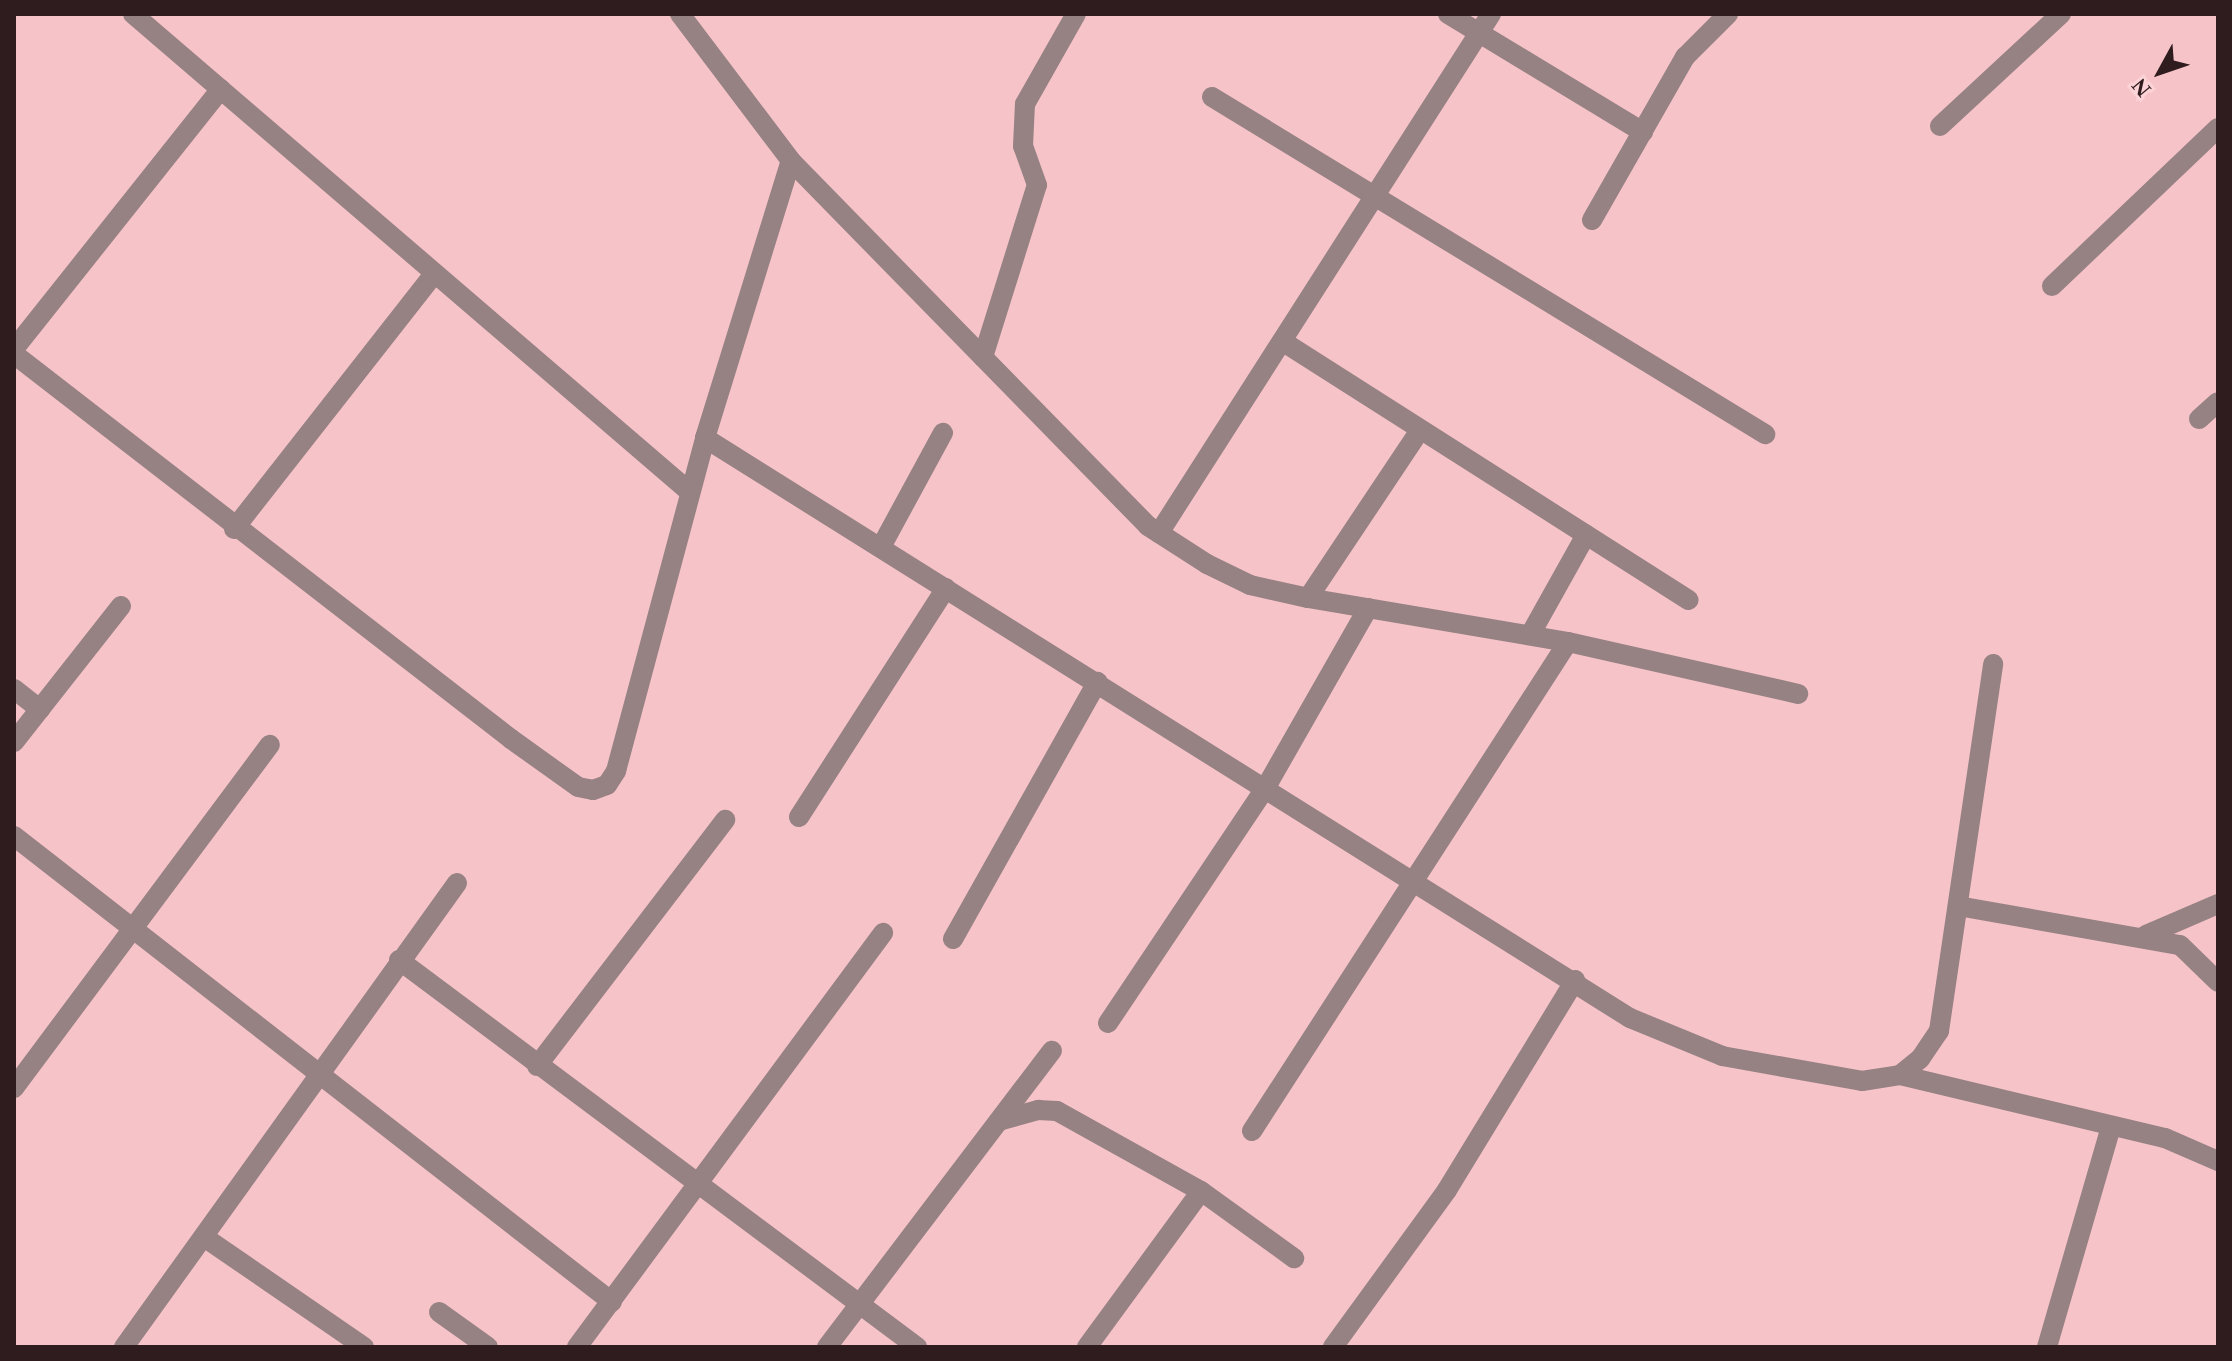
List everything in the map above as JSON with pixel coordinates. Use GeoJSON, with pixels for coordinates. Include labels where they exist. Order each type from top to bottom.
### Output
{"type":"FeatureCollection","features":[{"type":"Feature","properties":{"kind":"street"},"geometry":{"type":"LineString","coordinates":[[133,14],[690,492]]}},
{"type":"Feature","properties":{"kind":"street"},"geometry":{"type":"LineString","coordinates":[[680,14],[791,161],[1159,533],[1250,585],[1308,598],[1568,642],[1798,694]]}},
{"type":"Feature","properties":{"kind":"street"},"geometry":{"type":"LineString","coordinates":[[983,357],[1037,185],[1023,146],[1025,104],[1076,14]]}},
{"type":"Feature","properties":{"kind":"street"},"geometry":{"type":"LineString","coordinates":[[1448,14],[1643,132]]}},
{"type":"Feature","properties":{"kind":"street"},"geometry":{"type":"LineString","coordinates":[[1159,533],[1491,14]]}},
{"type":"Feature","properties":{"kind":"street"},"geometry":{"type":"LineString","coordinates":[[1592,220],[1685,57],[1728,14]]}},
{"type":"Feature","properties":{"kind":"street"},"geometry":{"type":"LineString","coordinates":[[1940,126],[2061,14]]}},
{"type":"Feature","properties":{"kind":"street"},"geometry":{"type":"LineString","coordinates":[[221,89],[14,351],[234,529],[511,739],[578,787],[593,790],[607,785],[616,771],[705,438],[791,161]]}},
{"type":"Feature","properties":{"kind":"street"},"geometry":{"type":"LineString","coordinates":[[1212,97],[1373,198],[1765,434]]}},
{"type":"Feature","properties":{"kind":"street"},"geometry":{"type":"LineString","coordinates":[[2052,286],[2218,128]]}},
{"type":"Feature","properties":{"kind":"street"},"geometry":{"type":"LineString","coordinates":[[234,529],[435,273]]}},
{"type":"Feature","properties":{"kind":"street"},"geometry":{"type":"LineString","coordinates":[[1282,341],[1689,600]]}},
{"type":"Feature","properties":{"kind":"street"},"geometry":{"type":"LineString","coordinates":[[2199,419],[2218,402]]}},
{"type":"Feature","properties":{"kind":"street"},"geometry":{"type":"LineString","coordinates":[[1308,598],[1420,430]]}},
{"type":"Feature","properties":{"kind":"street"},"geometry":{"type":"LineString","coordinates":[[881,547],[943,433]]}},
{"type":"Feature","properties":{"kind":"street"},"geometry":{"type":"LineString","coordinates":[[705,438],[1575,980],[1630,1018],[1722,1056],[1862,1081],[1900,1075],[2165,1138],[2218,1161]]}},
{"type":"Feature","properties":{"kind":"street"},"geometry":{"type":"LineString","coordinates":[[1530,635],[1586,535]]}},
{"type":"Feature","properties":{"kind":"street"},"geometry":{"type":"LineString","coordinates":[[799,817],[946,588]]}},
{"type":"Feature","properties":{"kind":"street"},"geometry":{"type":"LineString","coordinates":[[14,742],[121,606]]}},
{"type":"Feature","properties":{"kind":"street"},"geometry":{"type":"LineString","coordinates":[[1108,1023],[1266,787],[1368,608]]}},
{"type":"Feature","properties":{"kind":"street"},"geometry":{"type":"LineString","coordinates":[[1252,1131],[1568,642]]}},
{"type":"Feature","properties":{"kind":"street"},"geometry":{"type":"LineString","coordinates":[[1900,1075],[1920,1059],[1939,1031],[1993,664]]}},
{"type":"Feature","properties":{"kind":"street"},"geometry":{"type":"LineString","coordinates":[[953,939],[1097,682]]}},
{"type":"Feature","properties":{"kind":"street"},"geometry":{"type":"LineString","coordinates":[[14,689],[40,709]]}},
{"type":"Feature","properties":{"kind":"street"},"geometry":{"type":"LineString","coordinates":[[14,1088],[270,745]]}},
{"type":"Feature","properties":{"kind":"street"},"geometry":{"type":"LineString","coordinates":[[537,1066],[725,820]]}},
{"type":"Feature","properties":{"kind":"street"},"geometry":{"type":"LineString","coordinates":[[14,836],[612,1302]]}},
{"type":"Feature","properties":{"kind":"street"},"geometry":{"type":"LineString","coordinates":[[124,1347],[457,883]]}},
{"type":"Feature","properties":{"kind":"street"},"geometry":{"type":"LineString","coordinates":[[2146,935],[2218,904]]}},
{"type":"Feature","properties":{"kind":"street"},"geometry":{"type":"LineString","coordinates":[[1958,906],[2146,935],[2180,945],[2218,982]]}},
{"type":"Feature","properties":{"kind":"street"},"geometry":{"type":"LineString","coordinates":[[577,1347],[883,933]]}},
{"type":"Feature","properties":{"kind":"street"},"geometry":{"type":"LineString","coordinates":[[399,960],[917,1347]]}},
{"type":"Feature","properties":{"kind":"street"},"geometry":{"type":"LineString","coordinates":[[1333,1347],[1447,1190],[1575,980]]}},
{"type":"Feature","properties":{"kind":"street"},"geometry":{"type":"LineString","coordinates":[[827,1347],[1052,1051]]}},
{"type":"Feature","properties":{"kind":"street"},"geometry":{"type":"LineString","coordinates":[[999,1121],[1038,1110],[1057,1111],[1201,1191],[1294,1258]]}},
{"type":"Feature","properties":{"kind":"street"},"geometry":{"type":"LineString","coordinates":[[2047,1347],[2111,1126]]}},
{"type":"Feature","properties":{"kind":"street"},"geometry":{"type":"LineString","coordinates":[[1087,1347],[1201,1191]]}},
{"type":"Feature","properties":{"kind":"street"},"geometry":{"type":"LineString","coordinates":[[204,1237],[364,1347]]}},
{"type":"Feature","properties":{"kind":"street"},"geometry":{"type":"LineString","coordinates":[[439,1312],[488,1347]]}}]}
